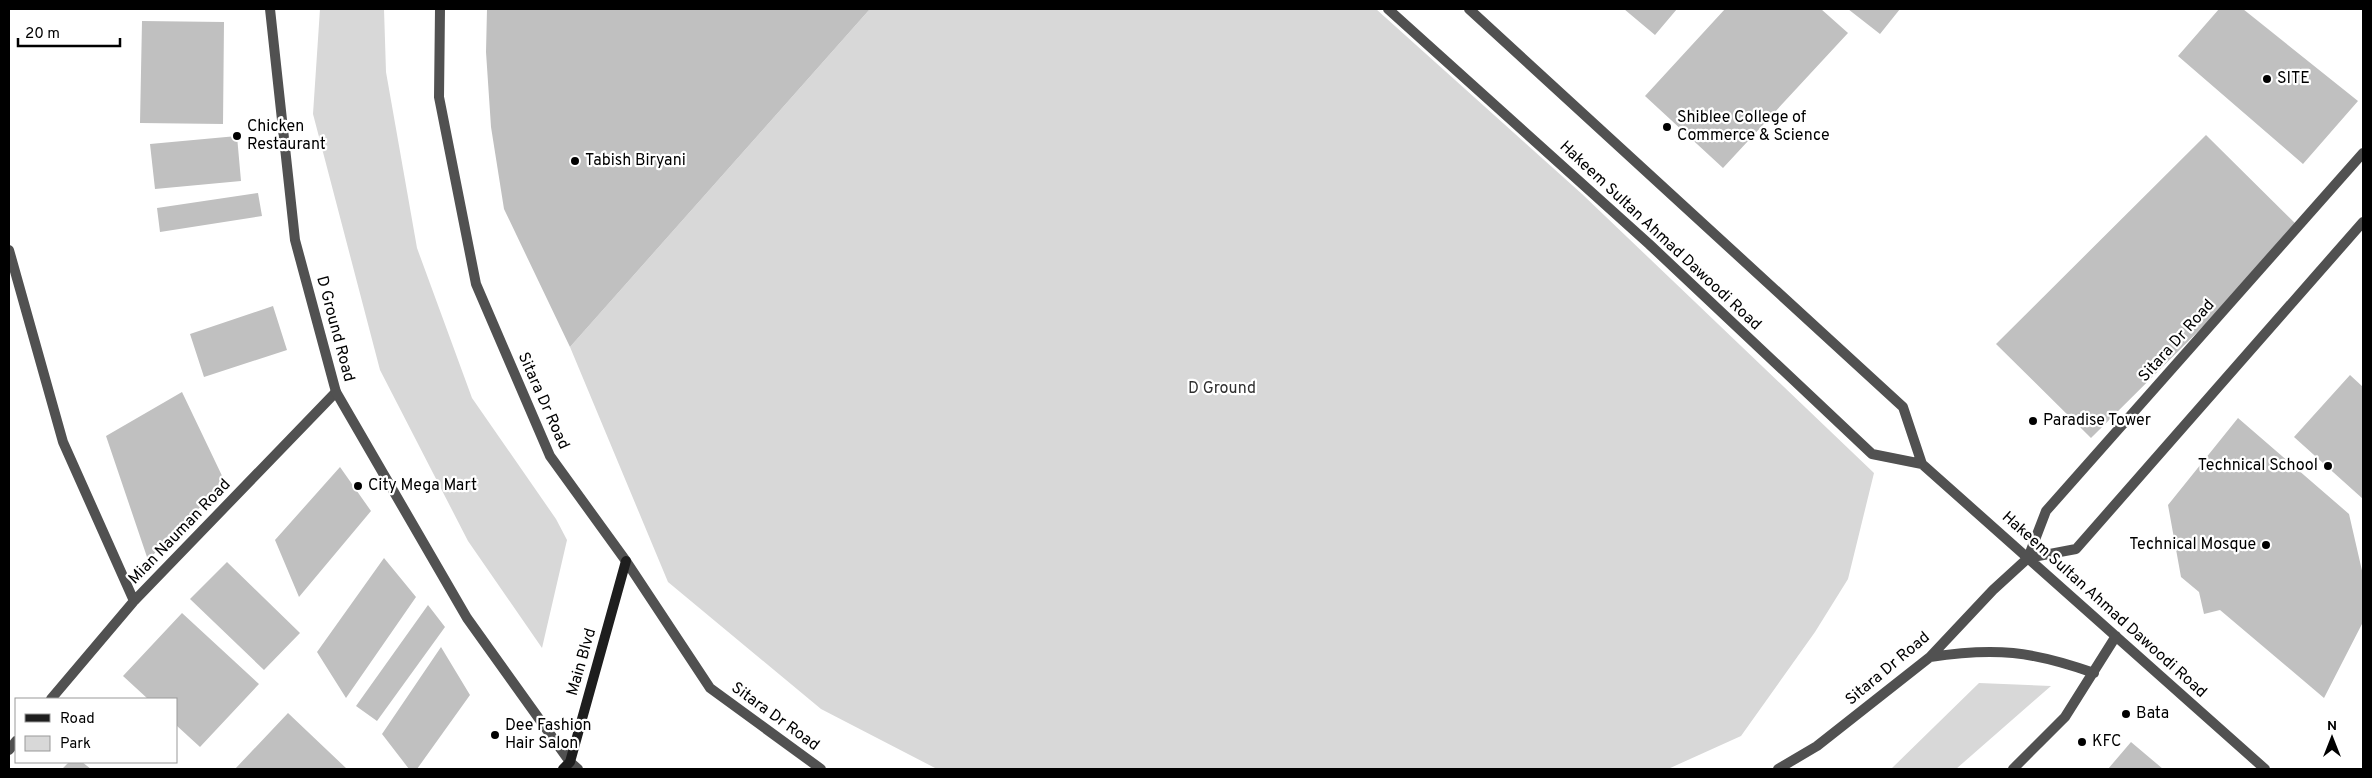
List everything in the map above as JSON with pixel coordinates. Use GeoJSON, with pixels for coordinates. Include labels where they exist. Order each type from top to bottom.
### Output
{"type":"FeatureCollection","features":[{"type":"Feature","properties":{"kind":"main road","name":"Main Blvd"},"geometry":{"type":"LineString","coordinates":[[570,767],[626,561]]}},
{"type":"Feature","properties":{"kind":"street","name":"D Ground Road"},"geometry":{"type":"LineString","coordinates":[[270,9],[295,240],[336,392],[467,618],[570,767]]}},
{"type":"Feature","properties":{"kind":"street","name":"Sitara Dr Road"},"geometry":{"type":"LineString","coordinates":[[440,9],[439,97],[476,284],[550,456],[626,561],[710,688],[821,769]]}},
{"type":"Feature","properties":{"kind":"street","name":"Hakeem Sultan Ahmad Dawoodi Road"},"geometry":{"type":"LineString","coordinates":[[1388,9],[1649,244],[1872,454],[1922,464]]}},
{"type":"Feature","properties":{"kind":"street","name":"Hakeem Sultan Ahmad Dawoodi Road"},"geometry":{"type":"LineString","coordinates":[[1469,9],[1903,407],[1922,464],[2265,769]]}},
{"type":"Feature","properties":{"kind":"street","name":"Sitara Dr Road"},"geometry":{"type":"LineString","coordinates":[[1778,769],[1817,746],[1930,657],[1993,590],[2028,558],[2046,511],[2363,153]]}},
{"type":"Feature","properties":{"kind":"street"},"geometry":{"type":"LineString","coordinates":[[2028,558],[2076,548],[2363,222]]}},
{"type":"Feature","properties":{"kind":"street"},"geometry":{"type":"LineString","coordinates":[[9,250],[63,442],[134,600]]}},
{"type":"Feature","properties":{"kind":"street","name":"Mian Nauman Road"},"geometry":{"type":"LineString","coordinates":[[52,698],[134,600],[336,392]]}},
{"type":"Feature","properties":{"kind":"street"},"geometry":{"type":"LineString","coordinates":[[2013,769],[2065,718],[2116,636]]}},
{"type":"Feature","properties":{"kind":"street"},"geometry":{"type":"LineString","coordinates":[[1930,657],[1971,651],[2014,652],[2055,659],[2094,673]]}},
{"type":"Feature","properties":{"kind":"green space"},"geometry":{"type":"Polygon","coordinates":[[[320,9],[384,9],[386,72],[417,248],[472,398],[556,519],[567,540],[542,648],[468,541],[380,370],[313,114],[320,9]]]}},
{"type":"Feature","properties":{"kind":"green space","name":"D Ground"},"geometry":{"type":"Polygon","coordinates":[[[870,9],[1376,9],[1582,194],[1874,473],[1848,579],[1815,632],[1741,736],[1668,769],[937,769],[821,709],[668,582],[570,347],[870,9]]]}},
{"type":"Feature","properties":{"kind":"green space"},"geometry":{"type":"Polygon","coordinates":[[[1979,683],[2051,686],[1956,769],[1891,769],[1979,683]]]}},
{"type":"Feature","properties":{"kind":"building"},"geometry":{"type":"Polygon","coordinates":[[[487,9],[870,9],[570,347],[504,209],[491,127],[486,52],[487,9]]]}},
{"type":"Feature","properties":{"kind":"building"},"geometry":{"type":"Polygon","coordinates":[[[1624,9],[1677,9],[1655,35],[1624,9]]]}},
{"type":"Feature","properties":{"kind":"building"},"geometry":{"type":"Polygon","coordinates":[[[1725,9],[1821,9],[1848,33],[1723,168],[1645,96],[1725,9]]]}},
{"type":"Feature","properties":{"kind":"building"},"geometry":{"type":"Polygon","coordinates":[[[1848,9],[1900,9],[1880,34],[1848,9]]]}},
{"type":"Feature","properties":{"kind":"building","name":"SITE"},"geometry":{"type":"Polygon","coordinates":[[[2219,9],[2243,9],[2358,101],[2303,164],[2178,56],[2219,9]]]}},
{"type":"Feature","properties":{"kind":"building"},"geometry":{"type":"Polygon","coordinates":[[[142,21],[224,22],[223,124],[140,123],[142,21]]]}},
{"type":"Feature","properties":{"kind":"building"},"geometry":{"type":"Polygon","coordinates":[[[2206,135],[2301,229],[2091,438],[1996,344],[2206,135]]]}},
{"type":"Feature","properties":{"kind":"building"},"geometry":{"type":"Polygon","coordinates":[[[237,136],[241,181],[155,189],[150,144],[237,136]]]}},
{"type":"Feature","properties":{"kind":"building"},"geometry":{"type":"Polygon","coordinates":[[[258,193],[262,216],[160,232],[157,208],[258,193]]]}},
{"type":"Feature","properties":{"kind":"building"},"geometry":{"type":"Polygon","coordinates":[[[273,306],[287,350],[204,377],[190,334],[273,306]]]}},
{"type":"Feature","properties":{"kind":"building"},"geometry":{"type":"Polygon","coordinates":[[[2350,375],[2363,387],[2363,499],[2294,437],[2350,375]]]}},
{"type":"Feature","properties":{"kind":"building"},"geometry":{"type":"Polygon","coordinates":[[[182,392],[225,482],[148,560],[106,436],[182,392]]]}},
{"type":"Feature","properties":{"kind":"building","name":"Technical Mosque"},"geometry":{"type":"Polygon","coordinates":[[[2238,418],[2349,514],[2363,575],[2363,622],[2324,698],[2220,610],[2204,614],[2199,592],[2181,577],[2168,505],[2238,418]]]}},
{"type":"Feature","properties":{"kind":"building"},"geometry":{"type":"Polygon","coordinates":[[[340,467],[371,511],[299,597],[275,540],[340,467]]]}},
{"type":"Feature","properties":{"kind":"building"},"geometry":{"type":"Polygon","coordinates":[[[384,558],[416,597],[346,698],[317,652],[384,558]]]}},
{"type":"Feature","properties":{"kind":"building"},"geometry":{"type":"Polygon","coordinates":[[[227,562],[300,633],[264,670],[190,599],[227,562]]]}},
{"type":"Feature","properties":{"kind":"building"},"geometry":{"type":"Polygon","coordinates":[[[428,605],[445,627],[377,721],[356,706],[428,605]]]}},
{"type":"Feature","properties":{"kind":"building"},"geometry":{"type":"Polygon","coordinates":[[[182,613],[259,684],[200,747],[178,727],[178,698],[147,698],[123,676],[182,613]]]}},
{"type":"Feature","properties":{"kind":"building"},"geometry":{"type":"Polygon","coordinates":[[[441,647],[470,695],[417,769],[409,769],[382,734],[441,647]]]}},
{"type":"Feature","properties":{"kind":"building"},"geometry":{"type":"Polygon","coordinates":[[[288,713],[347,769],[235,769],[288,713]]]}},
{"type":"Feature","properties":{"kind":"building"},"geometry":{"type":"Polygon","coordinates":[[[2131,742],[2163,769],[2108,769],[2131,742]]]}},
{"type":"Feature","properties":{"kind":"building"},"geometry":{"type":"Polygon","coordinates":[[[68,763],[83,763],[91,769],[62,769],[68,763]]]}},
{"type":"Feature","properties":{"kind":"place","name":"SITE"},"geometry":{"type":"Point","coordinates":[2267,79]}},
{"type":"Feature","properties":{"kind":"place","name":"Shiblee College of Commerce & Science"},"geometry":{"type":"Point","coordinates":[1667,127]}},
{"type":"Feature","properties":{"kind":"place","name":"Chicken Restaurant"},"geometry":{"type":"Point","coordinates":[237,136]}},
{"type":"Feature","properties":{"kind":"place","name":"Tabish Biryani"},"geometry":{"type":"Point","coordinates":[575,161]}},
{"type":"Feature","properties":{"kind":"place","name":"Paradise Tower"},"geometry":{"type":"Point","coordinates":[2033,421]}},
{"type":"Feature","properties":{"kind":"place","name":"Technical School"},"geometry":{"type":"Point","coordinates":[2328,466]}},
{"type":"Feature","properties":{"kind":"place","name":"City Mega Mart"},"geometry":{"type":"Point","coordinates":[358,486]}},
{"type":"Feature","properties":{"kind":"place","name":"Technical Mosque"},"geometry":{"type":"Point","coordinates":[2266,545]}},
{"type":"Feature","properties":{"kind":"place","name":"Bata"},"geometry":{"type":"Point","coordinates":[2126,714]}},
{"type":"Feature","properties":{"kind":"place","name":"Dee Fashion Hair Salon"},"geometry":{"type":"Point","coordinates":[495,735]}},
{"type":"Feature","properties":{"kind":"place","name":"KFC"},"geometry":{"type":"Point","coordinates":[2082,742]}}]}
